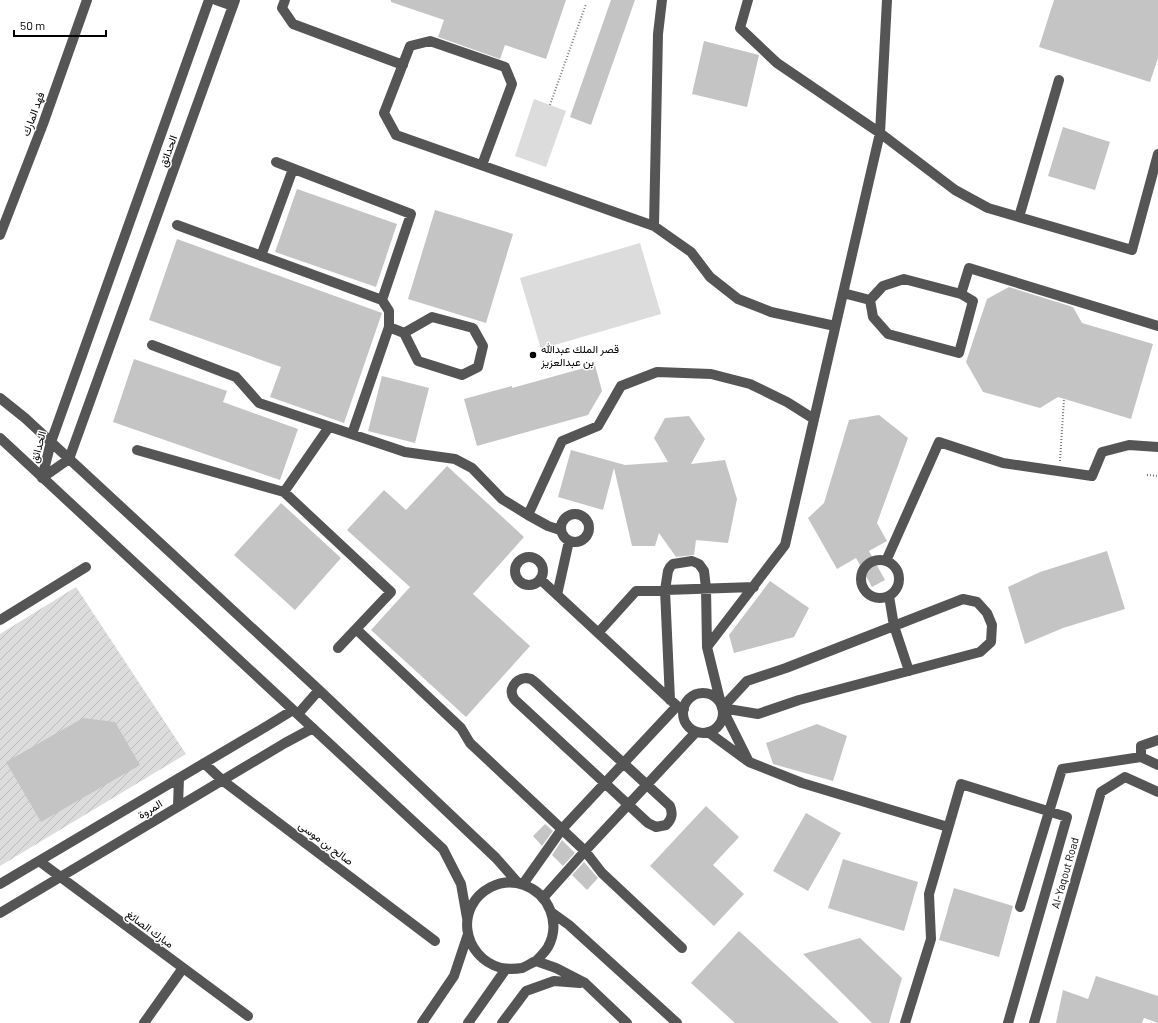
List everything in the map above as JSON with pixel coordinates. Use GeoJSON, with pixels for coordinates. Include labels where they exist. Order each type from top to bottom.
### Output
{"type":"FeatureCollection","features":[{"type":"Feature","properties":{"kind":"street","name":"فهد المارك"},"geometry":{"type":"LineString","coordinates":[[0,235],[88,0]]}},
{"type":"Feature","properties":{"kind":"street","name":"الحدائق"},"geometry":{"type":"LineString","coordinates":[[42,478],[51,442],[209,0]]}},
{"type":"Feature","properties":{"kind":"street"},"geometry":{"type":"LineString","coordinates":[[216,0],[234,3]]}},
{"type":"Feature","properties":{"kind":"street"},"geometry":{"type":"LineString","coordinates":[[285,0],[282,8],[293,24],[403,65]]}},
{"type":"Feature","properties":{"kind":"street"},"geometry":{"type":"LineString","coordinates":[[654,226],[658,34],[662,0]]}},
{"type":"Feature","properties":{"kind":"street"},"geometry":{"type":"LineString","coordinates":[[748,0],[740,28],[777,63],[880,133],[955,190],[988,208],[1132,250],[1158,154]]}},
{"type":"Feature","properties":{"kind":"street"},"geometry":{"type":"LineString","coordinates":[[707,647],[785,545],[880,133],[887,0]]}},
{"type":"Feature","properties":{"kind":"street","name":"الحدائق"},"geometry":{"type":"LineString","coordinates":[[42,478],[69,459],[234,3]]}},
{"type":"Feature","properties":{"kind":"street"},"geometry":{"type":"LineString","coordinates":[[482,165],[512,84],[505,67],[430,41],[410,46],[384,113],[396,135],[654,226],[691,252],[710,277],[738,299],[771,312],[835,326]]}},
{"type":"Feature","properties":{"kind":"street"},"geometry":{"type":"LineString","coordinates":[[1019,217],[1059,80]]}},
{"type":"Feature","properties":{"kind":"street"},"geometry":{"type":"LineString","coordinates":[[276,162],[411,214],[382,300]]}},
{"type":"Feature","properties":{"kind":"street"},"geometry":{"type":"LineString","coordinates":[[261,256],[293,169]]}},
{"type":"Feature","properties":{"kind":"street"},"geometry":{"type":"LineString","coordinates":[[177,225],[382,300],[389,311],[390,326],[352,434]]}},
{"type":"Feature","properties":{"kind":"street"},"geometry":{"type":"LineString","coordinates":[[961,294],[969,268],[1158,326]]}},
{"type":"Feature","properties":{"kind":"street"},"geometry":{"type":"LineString","coordinates":[[904,279],[961,294],[973,301],[959,353],[888,334],[873,317],[870,300],[884,286],[904,279]]}},
{"type":"Feature","properties":{"kind":"street"},"geometry":{"type":"LineString","coordinates":[[843,293],[870,300]]}},
{"type":"Feature","properties":{"kind":"street"},"geometry":{"type":"LineString","coordinates":[[390,326],[404,333],[418,361],[462,375],[478,367],[483,346],[473,328],[432,317],[404,333]]}},
{"type":"Feature","properties":{"kind":"street"},"geometry":{"type":"LineString","coordinates":[[152,345],[236,377],[259,403],[405,452],[455,458],[472,468],[502,499],[548,526],[560,530]]}},
{"type":"Feature","properties":{"kind":"street"},"geometry":{"type":"LineString","coordinates":[[528,515],[562,441],[598,426],[621,386],[657,372],[711,374],[750,384],[787,402],[814,419]]}},
{"type":"Feature","properties":{"kind":"street"},"geometry":{"type":"LineString","coordinates":[[0,398],[25,418],[319,690],[496,858],[520,884]]}},
{"type":"Feature","properties":{"kind":"street"},"geometry":{"type":"LineString","coordinates":[[284,492],[329,427]]}},
{"type":"Feature","properties":{"kind":"street"},"geometry":{"type":"LineString","coordinates":[[0,438],[443,849],[461,884],[467,918],[468,934],[472,947],[481,958],[493,965],[506,969],[522,968],[536,961],[548,947],[553,930],[551,912],[548,904],[543,898],[530,887],[507,882],[485,890],[471,907],[467,918]]}},
{"type":"Feature","properties":{"kind":"street"},"geometry":{"type":"LineString","coordinates":[[886,561],[939,442],[1003,463],[1092,476],[1102,452],[1129,445],[1158,447]]}},
{"type":"Feature","properties":{"kind":"street"},"geometry":{"type":"LineString","coordinates":[[137,450],[284,492],[391,592],[338,648]]}},
{"type":"Feature","properties":{"kind":"street"},"geometry":{"type":"LineString","coordinates":[[570,514],[580,514],[587,520],[589,529],[586,537],[578,542],[565,539],[560,530],[562,520],[570,514]]}},
{"type":"Feature","properties":{"kind":"street"},"geometry":{"type":"LineString","coordinates":[[557,595],[569,541]]}},
{"type":"Feature","properties":{"kind":"street"},"geometry":{"type":"LineString","coordinates":[[874,561],[886,561],[892,564],[896,569],[899,575],[899,581],[894,593],[883,598],[876,598],[866,592],[861,581],[862,575],[868,564],[874,561]]}},
{"type":"Feature","properties":{"kind":"street"},"geometry":{"type":"LineString","coordinates":[[540,579],[677,705],[690,728],[696,732],[702,733],[714,730],[722,720],[723,714],[707,647],[706,588],[704,571],[699,564],[692,562],[673,564],[666,576],[665,590],[677,705]]}},
{"type":"Feature","properties":{"kind":"street"},"geometry":{"type":"LineString","coordinates":[[0,620],[86,568]]}},
{"type":"Feature","properties":{"kind":"street"},"geometry":{"type":"LineString","coordinates":[[598,633],[636,591],[754,587]]}},
{"type":"Feature","properties":{"kind":"street"},"geometry":{"type":"LineString","coordinates":[[888,596],[894,626],[909,671]]}},
{"type":"Feature","properties":{"kind":"street"},"geometry":{"type":"LineString","coordinates":[[963,599],[977,602],[987,613],[992,625],[991,642],[980,652],[800,700],[758,714],[722,708],[747,681],[786,668],[963,599]]}},
{"type":"Feature","properties":{"kind":"street"},"geometry":{"type":"LineString","coordinates":[[356,629],[461,728],[470,743],[586,851],[602,873],[682,948]]}},
{"type":"Feature","properties":{"kind":"street"},"geometry":{"type":"LineString","coordinates":[[522,679],[531,679],[624,763],[670,806],[672,815],[671,820],[666,825],[656,827],[652,826],[628,805],[516,700],[512,693],[514,684],[522,679]]}},
{"type":"Feature","properties":{"kind":"street","name":"المروة"},"geometry":{"type":"LineString","coordinates":[[0,884],[204,763],[295,712],[319,690]]}},
{"type":"Feature","properties":{"kind":"street"},"geometry":{"type":"LineString","coordinates":[[520,884],[562,829],[677,705],[686,703],[697,694],[703,693],[710,695],[720,702],[749,762]]}},
{"type":"Feature","properties":{"kind":"street","name":"المروة"},"geometry":{"type":"LineString","coordinates":[[0,913],[284,743],[313,728]]}},
{"type":"Feature","properties":{"kind":"street"},"geometry":{"type":"LineString","coordinates":[[543,898],[696,732]]}},
{"type":"Feature","properties":{"kind":"street"},"geometry":{"type":"LineString","coordinates":[[708,732],[749,762],[802,783],[948,827]]}},
{"type":"Feature","properties":{"kind":"street"},"geometry":{"type":"LineString","coordinates":[[1141,757],[1141,746],[1158,740]]}},
{"type":"Feature","properties":{"kind":"street"},"geometry":{"type":"LineString","coordinates":[[1020,906],[1062,769],[1141,757],[1158,765]]}},
{"type":"Feature","properties":{"kind":"street","name":"صالح بن موسى"},"geometry":{"type":"LineString","coordinates":[[204,763],[222,780],[435,941]]}},
{"type":"Feature","properties":{"kind":"street","name":"Al-Yaqout Road"},"geometry":{"type":"LineString","coordinates":[[1034,1023],[1101,792],[1125,777],[1158,792]]}},
{"type":"Feature","properties":{"kind":"street"},"geometry":{"type":"LineString","coordinates":[[178,806],[179,778]]}},
{"type":"Feature","properties":{"kind":"street"},"geometry":{"type":"LineString","coordinates":[[905,1023],[931,939],[929,894],[961,784],[1067,817],[1008,1023]]}},
{"type":"Feature","properties":{"kind":"street","name":"مبارك الصائغ"},"geometry":{"type":"LineString","coordinates":[[38,861],[248,1016]]}},
{"type":"Feature","properties":{"kind":"street"},"geometry":{"type":"LineString","coordinates":[[551,912],[569,925],[677,1023]]}},
{"type":"Feature","properties":{"kind":"street"},"geometry":{"type":"LineString","coordinates":[[422,1023],[454,976],[468,934]]}},
{"type":"Feature","properties":{"kind":"street"},"geometry":{"type":"LineString","coordinates":[[536,961],[556,968],[585,983],[627,1023]]}},
{"type":"Feature","properties":{"kind":"street"},"geometry":{"type":"LineString","coordinates":[[144,1023],[183,968]]}},
{"type":"Feature","properties":{"kind":"street"},"geometry":{"type":"LineString","coordinates":[[468,1023],[506,969]]}},
{"type":"Feature","properties":{"kind":"street"},"geometry":{"type":"LineString","coordinates":[[502,1023],[526,991],[554,981],[585,983]]}},
{"type":"Feature","properties":{"kind":"path"},"geometry":{"type":"LineString","coordinates":[[550,105],[586,4]]}},
{"type":"Feature","properties":{"kind":"path"},"geometry":{"type":"LineString","coordinates":[[1060,462],[1064,398]]}},
{"type":"Feature","properties":{"kind":"path"},"geometry":{"type":"LineString","coordinates":[[1147,475],[1158,476]]}},
{"type":"Feature","properties":{"kind":"shaded area"},"geometry":{"type":"Polygon","coordinates":[[[534,99],[566,111],[546,167],[515,156],[534,99]]]}},
{"type":"Feature","properties":{"kind":"shaded area"},"geometry":{"type":"Polygon","coordinates":[[[640,243],[661,314],[541,349],[520,278],[640,243]]]}},
{"type":"Feature","properties":{"kind":"shaded area"},"geometry":{"type":"Polygon","coordinates":[[[76,587],[186,754],[0,866],[0,634],[76,587]]]}},
{"type":"Feature","properties":{"kind":"building"},"geometry":{"type":"Polygon","coordinates":[[[391,0],[566,0],[546,59],[505,45],[500,59],[438,37],[444,20],[391,2],[391,0]]]}},
{"type":"Feature","properties":{"kind":"building"},"geometry":{"type":"Polygon","coordinates":[[[611,0],[635,0],[591,125],[570,117],[611,0]]]}},
{"type":"Feature","properties":{"kind":"building"},"geometry":{"type":"Polygon","coordinates":[[[1054,0],[1158,0],[1158,58],[1150,82],[1039,47],[1054,0]]]}},
{"type":"Feature","properties":{"kind":"building"},"geometry":{"type":"Polygon","coordinates":[[[704,41],[759,55],[747,107],[692,94],[704,41]]]}},
{"type":"Feature","properties":{"kind":"building"},"geometry":{"type":"Polygon","coordinates":[[[1063,127],[1110,142],[1095,190],[1048,176],[1063,127]]]}},
{"type":"Feature","properties":{"kind":"building"},"geometry":{"type":"Polygon","coordinates":[[[297,189],[397,224],[376,287],[275,252],[297,189]]]}},
{"type":"Feature","properties":{"kind":"building"},"geometry":{"type":"Polygon","coordinates":[[[435,210],[513,234],[486,323],[408,299],[435,210]]]}},
{"type":"Feature","properties":{"kind":"building"},"geometry":{"type":"Polygon","coordinates":[[[177,239],[382,313],[344,423],[270,397],[281,367],[149,320],[177,239]]]}},
{"type":"Feature","properties":{"kind":"building"},"geometry":{"type":"Polygon","coordinates":[[[1009,287],[1073,307],[1082,323],[1153,344],[1131,419],[1058,397],[1040,408],[983,392],[966,362],[987,299],[1009,287]]]}},
{"type":"Feature","properties":{"kind":"building"},"geometry":{"type":"Polygon","coordinates":[[[134,359],[227,391],[223,402],[298,429],[280,480],[113,422],[134,359]]]}},
{"type":"Feature","properties":{"kind":"building"},"geometry":{"type":"Polygon","coordinates":[[[595,365],[602,391],[588,415],[477,446],[464,399],[512,386],[512,388],[595,365]]]}},
{"type":"Feature","properties":{"kind":"building"},"geometry":{"type":"Polygon","coordinates":[[[382,376],[429,388],[415,443],[368,431],[382,376]]]}},
{"type":"Feature","properties":{"kind":"building"},"geometry":{"type":"Polygon","coordinates":[[[879,415],[908,438],[877,523],[887,541],[869,551],[885,580],[872,587],[856,558],[837,569],[808,518],[824,503],[849,420],[879,415]]]}},
{"type":"Feature","properties":{"kind":"building"},"geometry":{"type":"Polygon","coordinates":[[[689,416],[705,439],[691,464],[725,460],[737,499],[728,543],[696,540],[694,555],[676,557],[659,533],[655,546],[632,546],[614,468],[603,510],[558,497],[571,450],[625,465],[668,462],[654,438],[665,418],[689,416]]]}},
{"type":"Feature","properties":{"kind":"building"},"geometry":{"type":"Polygon","coordinates":[[[447,466],[524,537],[473,594],[530,646],[466,717],[371,630],[410,587],[347,530],[384,490],[406,510],[447,466]]]}},
{"type":"Feature","properties":{"kind":"building"},"geometry":{"type":"Polygon","coordinates":[[[281,503],[341,558],[295,610],[234,555],[281,503]]]}},
{"type":"Feature","properties":{"kind":"building"},"geometry":{"type":"Polygon","coordinates":[[[1107,551],[1125,609],[1063,628],[1025,644],[1008,587],[1040,572],[1107,551]]]}},
{"type":"Feature","properties":{"kind":"building"},"geometry":{"type":"Polygon","coordinates":[[[770,581],[809,608],[794,637],[734,653],[729,635],[770,581]]]}},
{"type":"Feature","properties":{"kind":"building"},"geometry":{"type":"Polygon","coordinates":[[[83,718],[115,722],[140,765],[41,822],[6,762],[83,718]]]}},
{"type":"Feature","properties":{"kind":"building"},"geometry":{"type":"Polygon","coordinates":[[[817,724],[847,736],[833,781],[773,764],[766,743],[817,724]]]}},
{"type":"Feature","properties":{"kind":"building"},"geometry":{"type":"Polygon","coordinates":[[[706,806],[739,837],[713,865],[744,894],[714,926],[650,866],[706,806]]]}},
{"type":"Feature","properties":{"kind":"building"},"geometry":{"type":"Polygon","coordinates":[[[806,813],[841,833],[808,891],[773,871],[806,813]]]}},
{"type":"Feature","properties":{"kind":"building"},"geometry":{"type":"Polygon","coordinates":[[[545,824],[553,831],[542,846],[533,836],[545,824]]]}},
{"type":"Feature","properties":{"kind":"building"},"geometry":{"type":"Polygon","coordinates":[[[562,840],[575,853],[563,866],[552,855],[562,840]]]}},
{"type":"Feature","properties":{"kind":"building"},"geometry":{"type":"Polygon","coordinates":[[[843,859],[918,882],[904,931],[828,908],[843,859]]]}},
{"type":"Feature","properties":{"kind":"building"},"geometry":{"type":"Polygon","coordinates":[[[584,862],[598,878],[587,890],[572,875],[584,862]]]}},
{"type":"Feature","properties":{"kind":"building"},"geometry":{"type":"Polygon","coordinates":[[[954,888],[1013,906],[999,957],[939,940],[954,888]]]}},
{"type":"Feature","properties":{"kind":"building"},"geometry":{"type":"Polygon","coordinates":[[[739,931],[839,1023],[735,1023],[691,983],[739,931]]]}},
{"type":"Feature","properties":{"kind":"building"},"geometry":{"type":"Polygon","coordinates":[[[860,938],[902,978],[889,1023],[872,1023],[803,954],[860,938]]]}},
{"type":"Feature","properties":{"kind":"building"},"geometry":{"type":"Polygon","coordinates":[[[1096,976],[1158,996],[1158,1023],[1144,1018],[1142,1023],[1056,1023],[1063,990],[1088,999],[1096,976]]]}},
{"type":"Feature","properties":{"kind":"place","name":"قصر الملك عبدالله بن عبدالعزيز"},"geometry":{"type":"Point","coordinates":[533,355]}}]}
